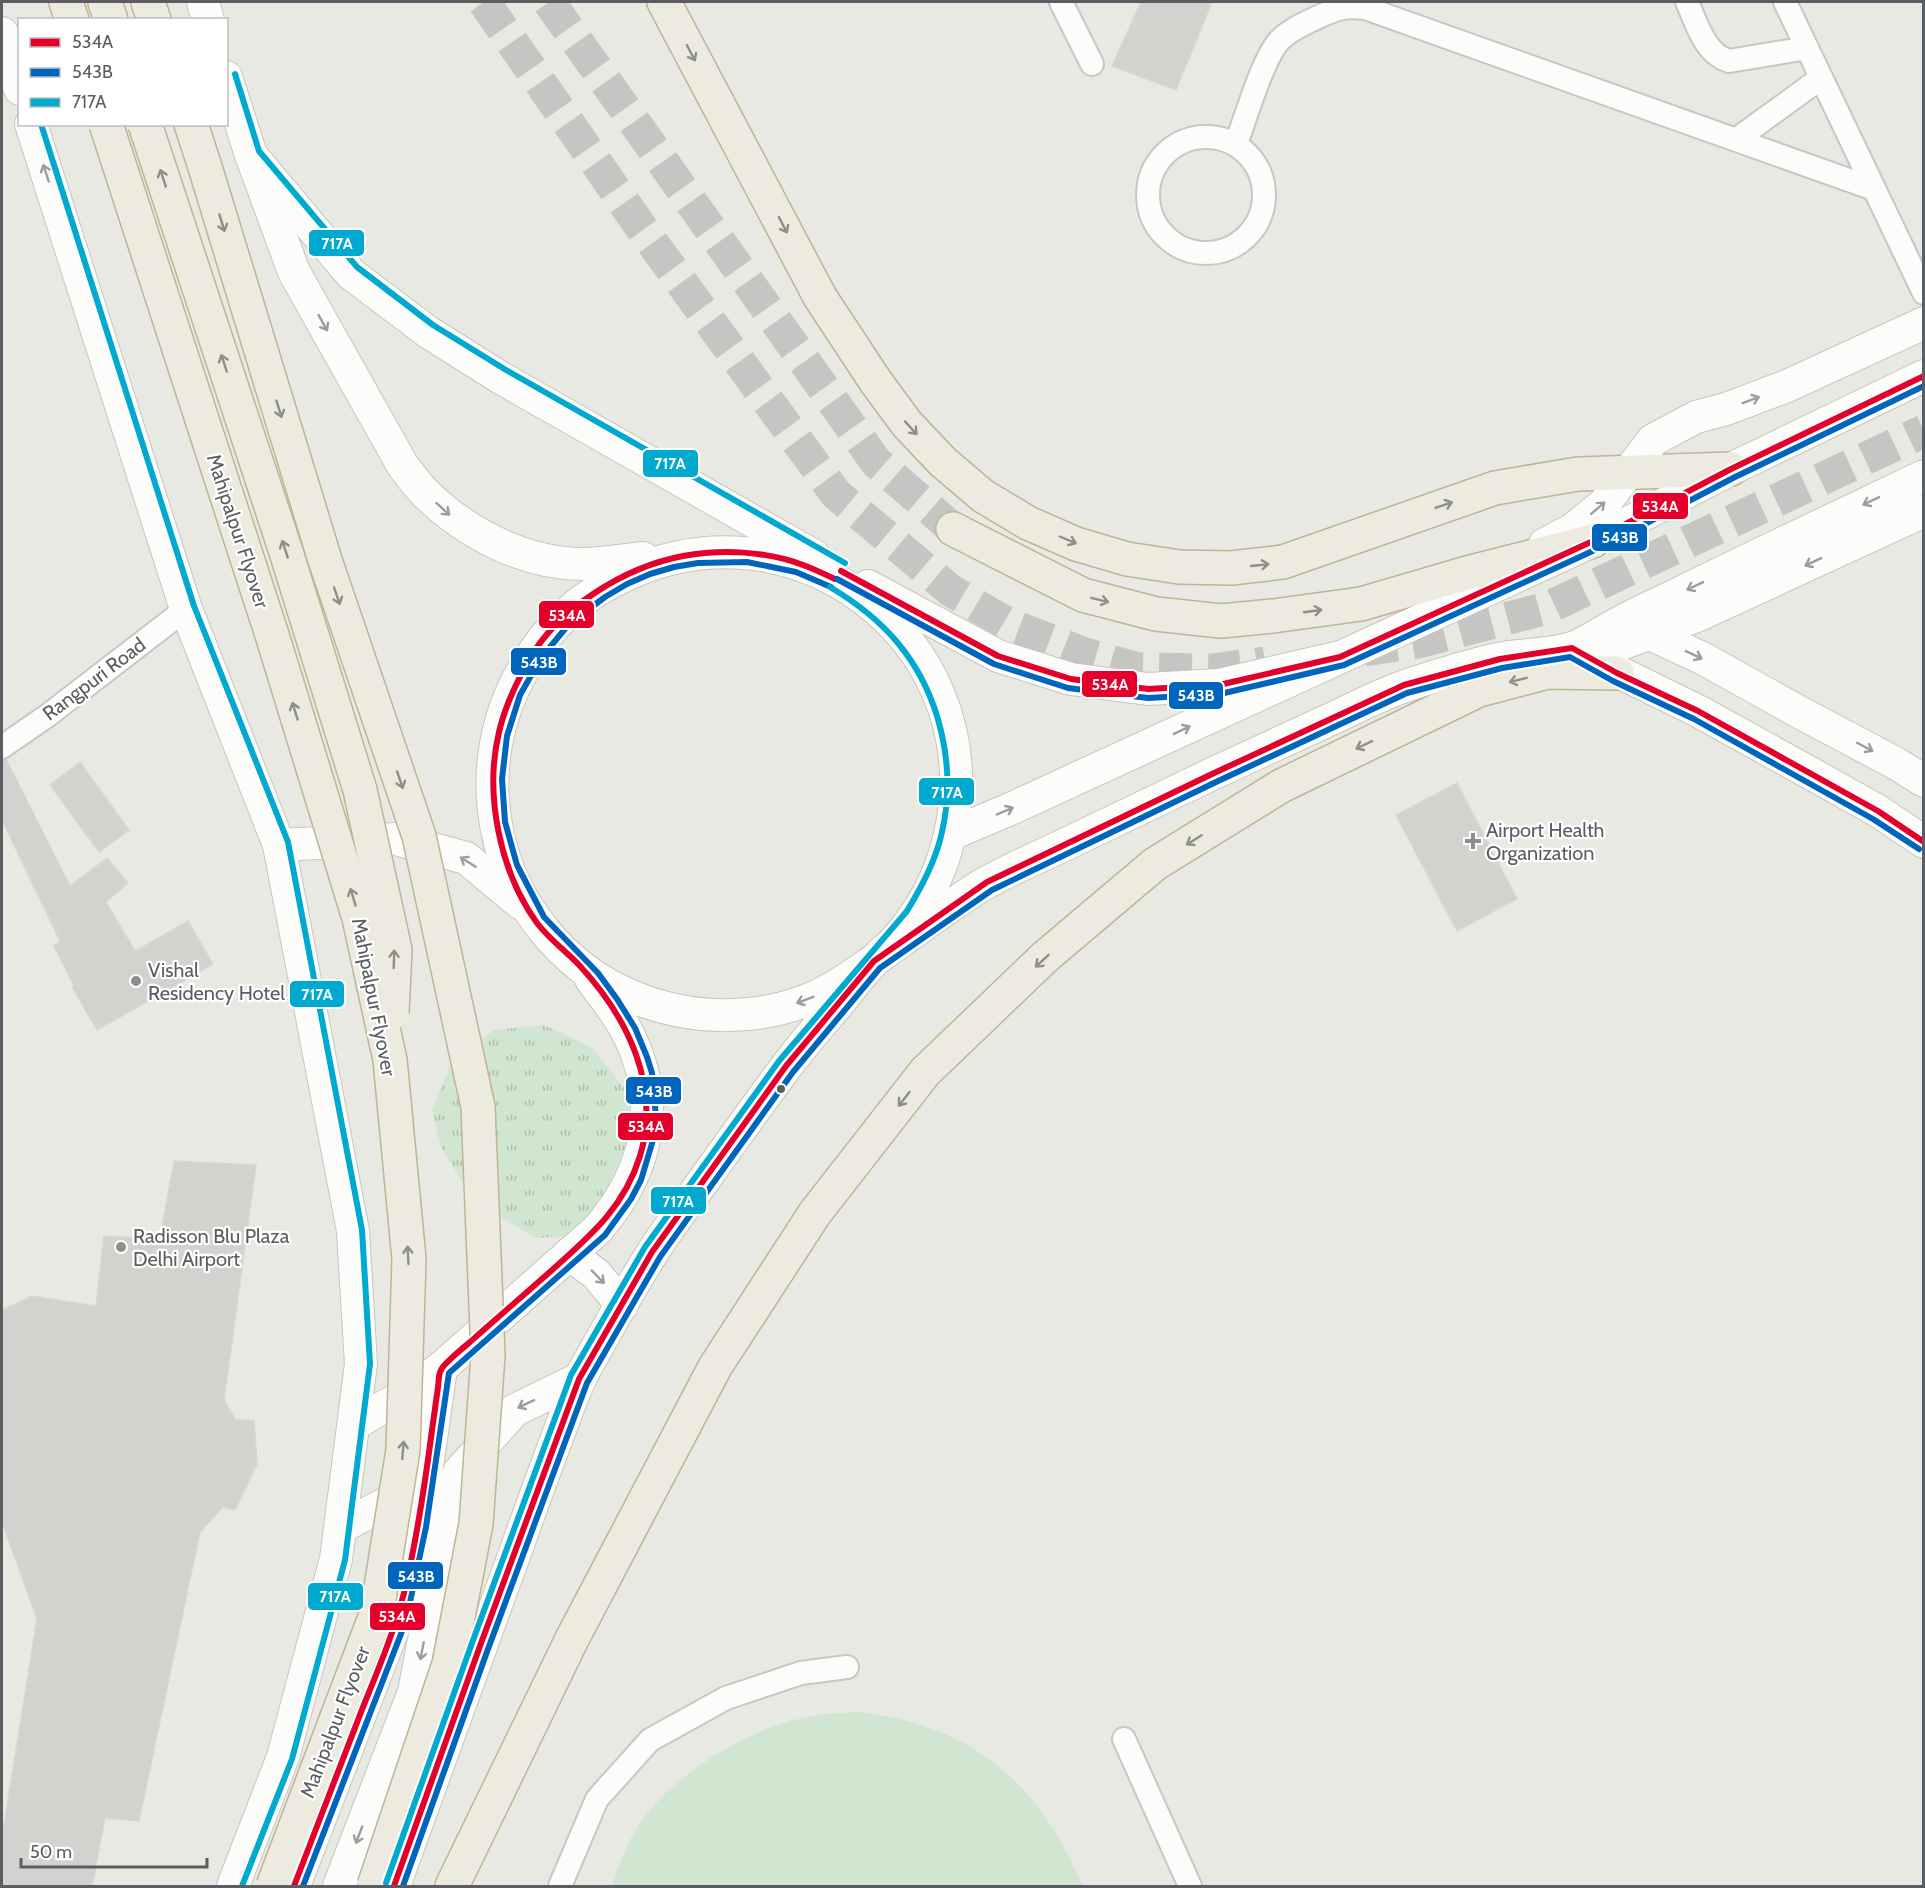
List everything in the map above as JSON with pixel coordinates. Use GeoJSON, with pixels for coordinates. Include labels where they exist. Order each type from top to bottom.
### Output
{"type":"FeatureCollection","features":[{"type":"Feature","properties":{"kind":"highway"},"geometry":{"type":"LineString","coordinates":[[66,2],[71,18]]}},
{"type":"Feature","properties":{"kind":"highway"},"geometry":{"type":"LineString","coordinates":[[105,2],[110,18]]}},
{"type":"Feature","properties":{"kind":"highway"},"geometry":{"type":"LineString","coordinates":[[148,2],[153,18]]}},
{"type":"Feature","properties":{"kind":"highway"},"geometry":{"type":"LineString","coordinates":[[664,2],[820,297],[876,382],[907,424],[943,462],[983,496],[1028,523],[1076,544],[1127,559],[1179,567],[1231,568],[1283,562],[1495,488],[1578,474],[1731,469]]}},
{"type":"Feature","properties":{"kind":"highway","name":"Mahipalpur Flyover"},"geometry":{"type":"LineString","coordinates":[[107,126],[273,638],[359,918],[390,1060],[409,1258],[404,1450],[377,1612],[273,1887]]}},
{"type":"Feature","properties":{"kind":"highway"},"geometry":{"type":"LineString","coordinates":[[146,126],[287,555],[360,790],[395,950],[390,1060]]}},
{"type":"Feature","properties":{"kind":"highway"},"geometry":{"type":"LineString","coordinates":[[192,126],[325,560],[419,836],[478,1107],[488,1355],[476,1524],[449,1664],[374,1887]]}},
{"type":"Feature","properties":{"kind":"highway"},"geometry":{"type":"LineString","coordinates":[[953,529],[1083,595],[1156,614],[1221,621],[1361,604],[1593,541]]}},
{"type":"Feature","properties":{"kind":"highway"},"geometry":{"type":"LineString","coordinates":[[452,1887],[572,1639],[715,1367],[815,1213],[925,1072],[1045,957],[1155,864],[1281,786],[1479,690],[1547,672],[1617,673]]}},
{"type":"Feature","properties":{"kind":"main road"},"geometry":{"type":"LineString","coordinates":[[203,2],[207,18]]}},
{"type":"Feature","properties":{"kind":"main road"},"geometry":{"type":"LineString","coordinates":[[2,33],[18,83]]}},
{"type":"Feature","properties":{"kind":"main road"},"geometry":{"type":"LineString","coordinates":[[228,83],[294,272],[403,466],[425,493],[452,517],[481,536],[514,550],[548,560],[583,564],[727,551],[764,554],[800,564],[835,579],[860,595],[883,614],[922,660],[936,686],[954,744],[956,804],[951,834],[930,891],[896,940],[874,961],[786,1066],[652,1252],[579,1379],[394,1887]]}},
{"type":"Feature","properties":{"kind":"main road"},"geometry":{"type":"LineString","coordinates":[[32,126],[186,609],[279,845],[353,1231],[361,1364],[336,1559],[283,1757],[232,1887]]}},
{"type":"Feature","properties":{"kind":"main road"},"geometry":{"type":"LineString","coordinates":[[251,154],[351,274],[428,332],[501,378],[830,565],[998,656],[1071,679],[1148,688],[1218,685],[1340,657]]}},
{"type":"Feature","properties":{"kind":"main road"},"geometry":{"type":"LineString","coordinates":[[1513,561],[1572,530],[1604,504],[1653,440],[1696,417],[1726,409],[1787,386],[1923,322]]}},
{"type":"Feature","properties":{"kind":"main road"},"geometry":{"type":"LineString","coordinates":[[951,834],[1008,810],[1593,541],[1731,469],[1923,376]]}},
{"type":"Feature","properties":{"kind":"main road"},"geometry":{"type":"LineString","coordinates":[[1580,652],[1621,621],[1923,476]]}},
{"type":"Feature","properties":{"kind":"main road"},"geometry":{"type":"LineString","coordinates":[[689,554],[651,563],[616,579],[583,599],[555,625],[537,648],[512,689],[499,726],[492,763],[492,802],[498,840],[511,877],[530,912],[552,941],[581,966],[613,988],[649,1004],[688,1013],[728,1016],[767,1012],[806,1001],[841,984],[987,882],[1404,685],[1500,659],[1580,652],[1650,634],[1699,615],[1923,512]]}},
{"type":"Feature","properties":{"kind":"main road"},"geometry":{"type":"LineString","coordinates":[[1621,621],[1704,659],[1897,764],[1923,781]]}},
{"type":"Feature","properties":{"kind":"main road"},"geometry":{"type":"LineString","coordinates":[[1580,652],[1617,673],[1698,711],[1802,768],[1878,811],[1923,842]]}},
{"type":"Feature","properties":{"kind":"main road"},"geometry":{"type":"LineString","coordinates":[[279,845],[396,838],[465,858],[530,912]]}},
{"type":"Feature","properties":{"kind":"main road"},"geometry":{"type":"LineString","coordinates":[[354,1424],[410,1392],[441,1368],[598,1229],[627,1190],[637,1167],[643,1144],[647,1120],[645,1087],[635,1048],[624,1026],[581,966]]}},
{"type":"Feature","properties":{"kind":"main road"},"geometry":{"type":"LineString","coordinates":[[569,1254],[596,1274],[622,1305]]}},
{"type":"Feature","properties":{"kind":"main road"},"geometry":{"type":"LineString","coordinates":[[294,1887],[397,1619],[409,1573],[441,1368]]}},
{"type":"Feature","properties":{"kind":"main road"},"geometry":{"type":"LineString","coordinates":[[339,1887],[414,1692],[447,1506],[459,1472],[515,1410],[579,1379]]}},
{"type":"Feature","properties":{"kind":"main road"},"geometry":{"type":"LineString","coordinates":[[340,1527],[424,1484]]}},
{"type":"Feature","properties":{"kind":"street"},"geometry":{"type":"LineString","coordinates":[[1061,2],[1092,64]]}},
{"type":"Feature","properties":{"kind":"street"},"geometry":{"type":"LineString","coordinates":[[1687,2],[1705,41],[1718,57],[1729,61],[1807,48]]}},
{"type":"Feature","properties":{"kind":"street"},"geometry":{"type":"LineString","coordinates":[[1785,2],[1923,293]]}},
{"type":"Feature","properties":{"kind":"street"},"geometry":{"type":"LineString","coordinates":[[1236,144],[1269,55],[1279,40],[1292,30],[1335,9],[1351,6],[1365,8],[1874,189]]}},
{"type":"Feature","properties":{"kind":"street"},"geometry":{"type":"LineString","coordinates":[[1737,139],[1821,78]]}},
{"type":"Feature","properties":{"kind":"street"},"geometry":{"type":"LineString","coordinates":[[1211,137],[1236,144],[1251,157],[1262,177],[1265,200],[1258,221],[1244,240],[1224,251],[1202,254],[1179,248],[1162,234],[1150,213],[1148,191],[1154,169],[1168,151],[1188,140],[1211,137]]}},
{"type":"Feature","properties":{"kind":"street","name":"Rangpuri Road"},"geometry":{"type":"LineString","coordinates":[[2,747],[63,704],[186,609]]}},
{"type":"Feature","properties":{"kind":"street"},"geometry":{"type":"LineString","coordinates":[[560,1887],[597,1799],[650,1740],[726,1698],[801,1673],[847,1667]]}},
{"type":"Feature","properties":{"kind":"street"},"geometry":{"type":"LineString","coordinates":[[1124,1739],[1190,1887]]}},
{"type":"Feature","properties":{"kind":"green space"},"geometry":{"type":"Polygon","coordinates":[[[544,1025],[593,1048],[624,1088],[634,1125],[630,1160],[596,1218],[566,1236],[536,1238],[504,1219],[465,1187],[441,1147],[432,1110],[452,1061],[494,1030],[544,1025]]]}},
{"type":"Feature","properties":{"kind":"green space"},"geometry":{"type":"Polygon","coordinates":[[[857,1712],[898,1718],[934,1729],[967,1745],[997,1765],[1023,1789],[1046,1817],[1066,1850],[1083,1886],[612,1886],[618,1867],[639,1824],[675,1784],[694,1770],[735,1744],[778,1725],[813,1716],[857,1712]]]}},
{"type":"Feature","properties":{"kind":"building"},"geometry":{"type":"Polygon","coordinates":[[[1141,2],[1212,2],[1176,90],[1112,66],[1141,2]]]}},
{"type":"Feature","properties":{"kind":"building"},"geometry":{"type":"Polygon","coordinates":[[[6,759],[70,886],[107,858],[128,883],[106,902],[135,951],[188,921],[213,964],[97,1030],[72,987],[74,986],[54,946],[60,941],[2,820],[2,760],[6,759]]]}},
{"type":"Feature","properties":{"kind":"building"},"geometry":{"type":"Polygon","coordinates":[[[80,762],[129,830],[99,852],[50,785],[80,762]]]}},
{"type":"Feature","properties":{"kind":"building"},"geometry":{"type":"Polygon","coordinates":[[[1457,783],[1517,899],[1457,931],[1396,815],[1457,783]]]}},
{"type":"Feature","properties":{"kind":"building"},"geometry":{"type":"Polygon","coordinates":[[[174,1161],[256,1165],[224,1400],[235,1419],[254,1421],[257,1464],[235,1510],[223,1507],[200,1532],[139,1821],[105,1818],[92,1887],[2,1887],[2,1837],[37,1619],[2,1522],[2,1310],[32,1296],[96,1306],[104,1236],[160,1239],[174,1161]]]}},
{"type":"Feature","properties":{"kind":"tunnel"},"geometry":{"type":"LineString","coordinates":[[484,2],[643,230],[836,494],[950,590],[1008,624],[1085,654],[1138,669],[1212,670],[1265,663]]}},
{"type":"Feature","properties":{"kind":"tunnel"},"geometry":{"type":"LineString","coordinates":[[549,2],[876,462],[953,529]]}},
{"type":"Feature","properties":{"kind":"tunnel"},"geometry":{"type":"LineString","coordinates":[[1364,650],[1418,642],[1547,608],[1924,431]]}},
{"type":"Feature","properties":{"kind":"transit line","name":"717A"},"geometry":{"type":"LineString","coordinates":[[235,74],[259,151],[357,267],[433,325],[506,370],[845,563]]}},
{"type":"Feature","properties":{"kind":"transit line","name":"717A"},"geometry":{"type":"LineString","coordinates":[[42,126],[194,606],[288,842],[362,1230],[370,1364],[345,1560],[292,1759],[242,1886]]}},
{"type":"Feature","properties":{"kind":"transit line","name":"534A"},"geometry":{"type":"LineString","coordinates":[[841,571],[998,656],[1071,679],[1148,689],[1219,685],[1340,657],[1593,541],[1731,469],[1924,376]]}},
{"type":"Feature","properties":{"kind":"transit line","name":"543B"},"geometry":{"type":"LineString","coordinates":[[837,579],[994,664],[1068,688],[1148,698],[1220,694],[1344,665],[1597,549],[1735,477],[1924,386]]}},
{"type":"Feature","properties":{"kind":"transit line","name":"534A"},"geometry":{"type":"LineString","coordinates":[[294,1886],[400,1608],[420,1512],[440,1372],[452,1357],[565,1258],[604,1220],[625,1191],[633,1174],[640,1156],[645,1130],[646,1104],[643,1079],[626,1031],[597,986],[537,923],[524,903],[505,857],[498,832],[493,781],[499,732],[511,695],[529,660],[557,623],[575,607],[616,580],[661,561],[713,552],[759,554],[789,560],[835,579]]}},
{"type":"Feature","properties":{"kind":"transit line","name":"543B"},"geometry":{"type":"LineString","coordinates":[[303,1886],[406,1621],[426,1527],[449,1373],[605,1235],[631,1199],[641,1180],[653,1140],[656,1117],[652,1073],[635,1028],[598,973],[544,917],[517,865],[505,822],[502,779],[507,736],[520,695],[541,658],[569,624],[605,597],[650,574],[698,563],[747,562],[796,572],[831,587]]}},
{"type":"Feature","properties":{"kind":"transit line","name":"717A"},"geometry":{"type":"LineString","coordinates":[[386,1883],[571,1375],[645,1247],[779,1061],[907,911],[936,853],[946,807],[947,782],[946,757],[934,707],[912,662],[897,642],[866,612],[830,587]]}},
{"type":"Feature","properties":{"kind":"transit line","name":"534A"},"geometry":{"type":"LineString","coordinates":[[394,1886],[579,1379],[652,1252],[786,1066],[874,961],[987,882],[1404,685],[1500,659],[1572,648],[1617,673],[1698,711],[1878,811],[1924,842]]}},
{"type":"Feature","properties":{"kind":"transit line","name":"543B"},"geometry":{"type":"LineString","coordinates":[[403,1886],[587,1383],[660,1257],[793,1072],[880,968],[992,890],[1407,693],[1502,668],[1570,657],[1613,681],[1694,719],[1873,819],[1919,849]]}},
{"type":"Feature","properties":{"kind":"place","name":"Airport Health Organization"},"geometry":{"type":"Point","coordinates":[1473,841]}},
{"type":"Feature","properties":{"kind":"place","name":"Vishal Residency Hotel"},"geometry":{"type":"Point","coordinates":[136,981]}},
{"type":"Feature","properties":{"kind":"place","name":"Radisson Blu Plaza Delhi Airport"},"geometry":{"type":"Point","coordinates":[121,1247]}}]}
